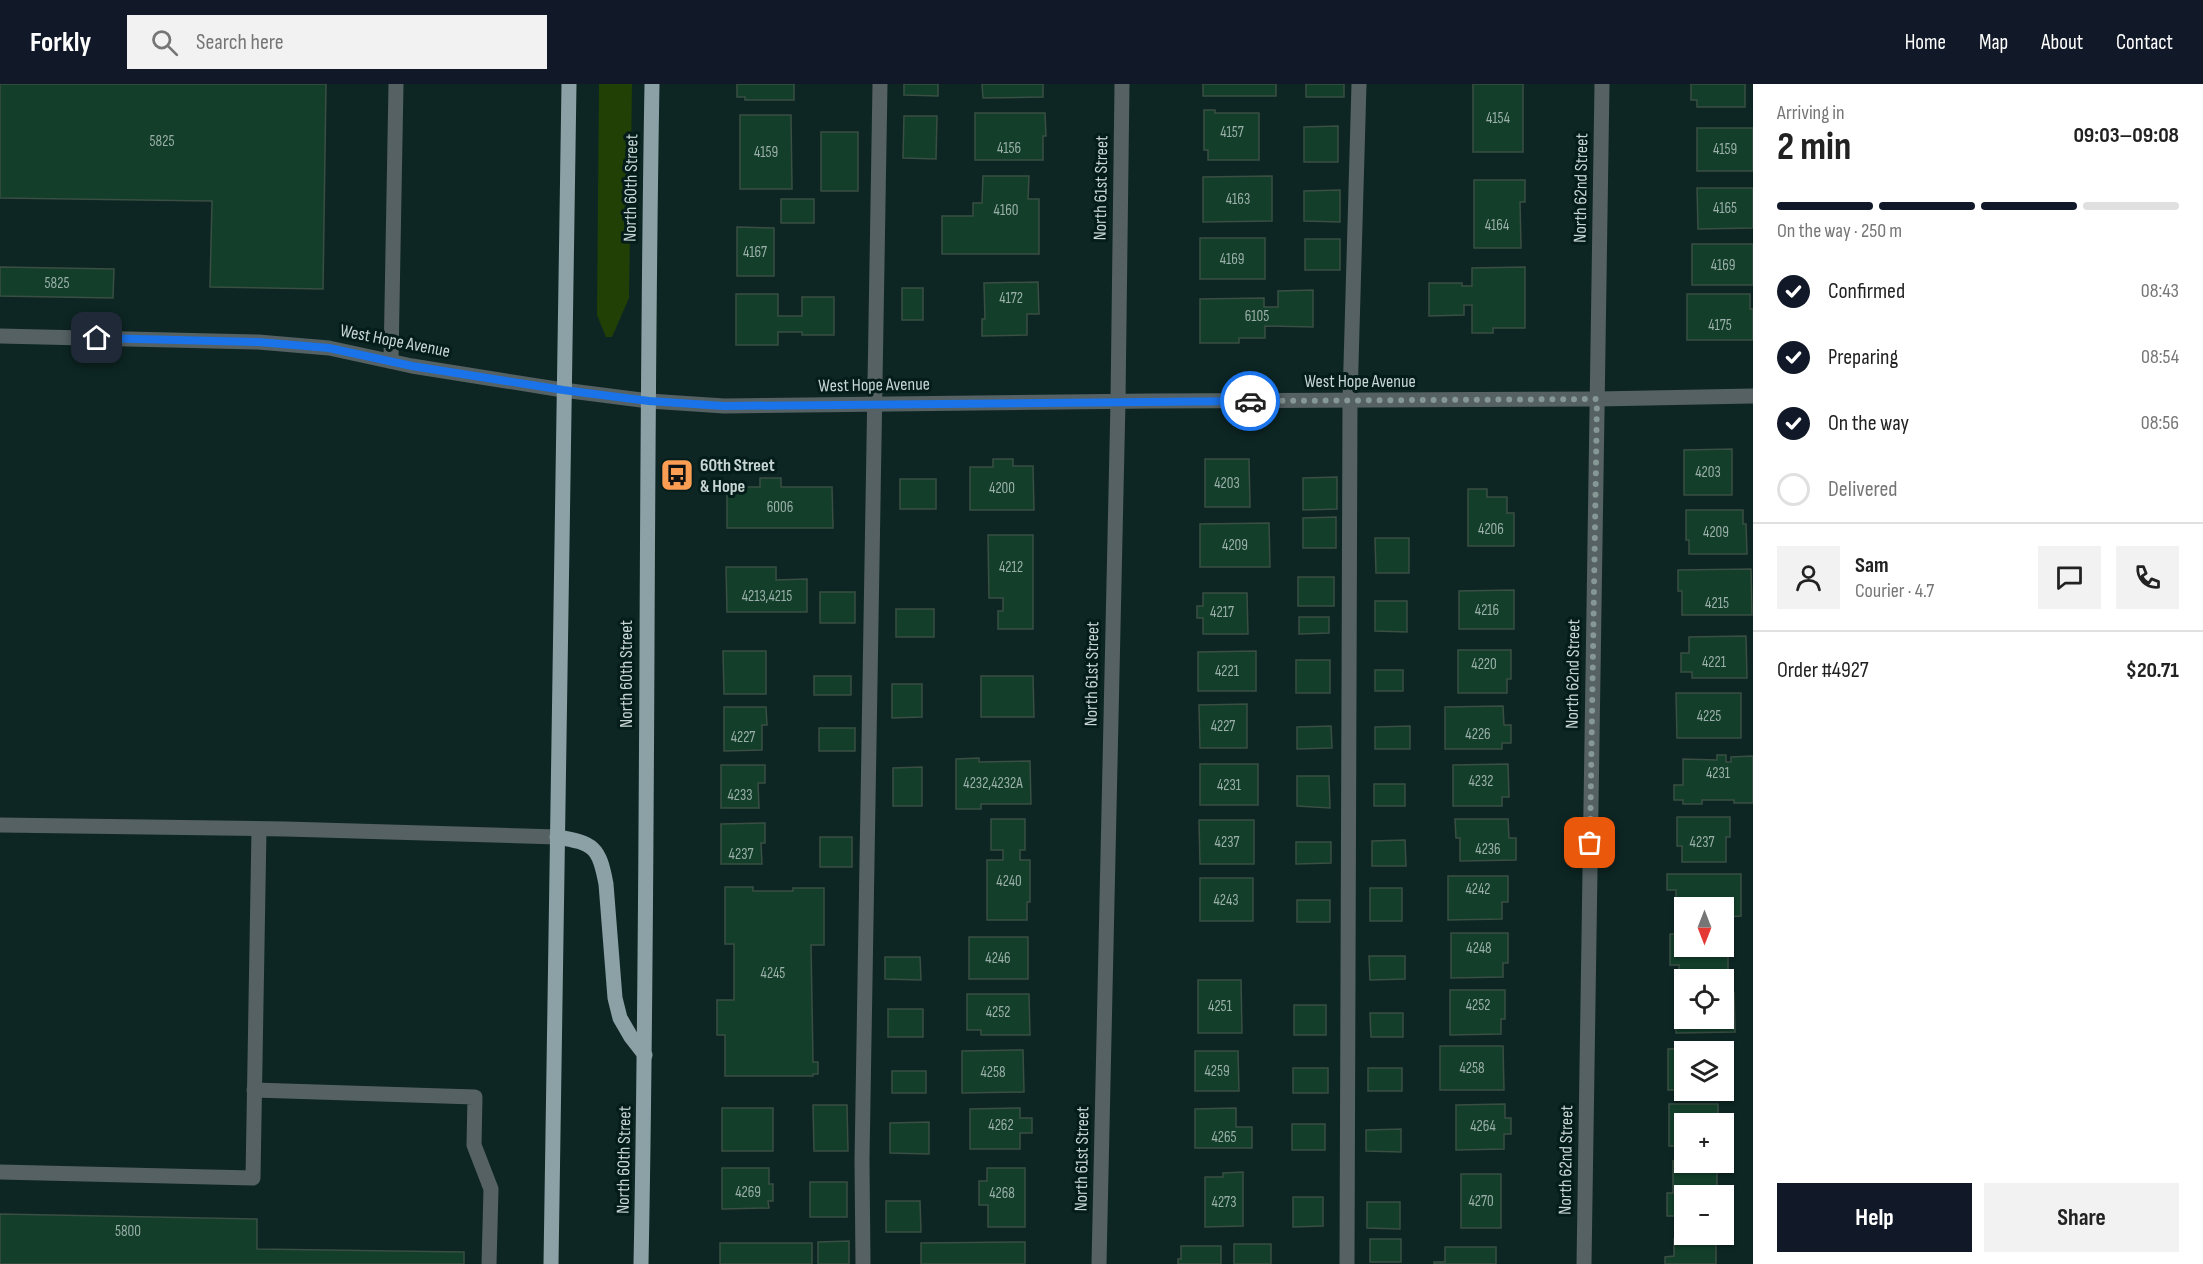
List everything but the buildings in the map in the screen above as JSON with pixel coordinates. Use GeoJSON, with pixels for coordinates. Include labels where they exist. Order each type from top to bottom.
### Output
{"type":"FeatureCollection","features":[{"type":"Feature","properties":{"kind":"main road"},"geometry":{"type":"LineString","coordinates":[[551,1264],[569,84]]}},
{"type":"Feature","properties":{"kind":"main road","name":"North 60th Street"},"geometry":{"type":"LineString","coordinates":[[641,1264],[645,1055],[649,401],[647,355],[652,84]]}},
{"type":"Feature","properties":{"kind":"main road"},"geometry":{"type":"LineString","coordinates":[[557,837],[582,841],[594,850],[603,867],[615,998],[620,1018],[645,1055]]}},
{"type":"Feature","properties":{"kind":"street"},"geometry":{"type":"LineString","coordinates":[[390,361],[396,84]]}},
{"type":"Feature","properties":{"kind":"street"},"geometry":{"type":"LineString","coordinates":[[863,1264],[862,1148],[880,84]]}},
{"type":"Feature","properties":{"kind":"street","name":"North 61st Street"},"geometry":{"type":"LineString","coordinates":[[1099,1264],[1118,401],[1122,84]]}},
{"type":"Feature","properties":{"kind":"street"},"geometry":{"type":"LineString","coordinates":[[1347,1264],[1350,400],[1359,84]]}},
{"type":"Feature","properties":{"kind":"street","name":"North 62nd Street"},"geometry":{"type":"LineString","coordinates":[[1584,1264],[1602,84]]}},
{"type":"Feature","properties":{"kind":"street","name":"West Hope Avenue"},"geometry":{"type":"LineString","coordinates":[[0,336],[258,342],[329,348],[390,361],[563,390],[649,401],[724,406],[1753,396]]}},
{"type":"Feature","properties":{"kind":"street"},"geometry":{"type":"LineString","coordinates":[[0,825],[557,837]]}},
{"type":"Feature","properties":{"kind":"street"},"geometry":{"type":"LineString","coordinates":[[0,1172],[253,1178],[259,829]]}},
{"type":"Feature","properties":{"kind":"street"},"geometry":{"type":"LineString","coordinates":[[254,1090],[475,1097],[474,1145],[491,1189],[489,1264]]}},
{"type":"Feature","properties":{"kind":"green space"},"geometry":{"type":"Polygon","coordinates":[[[599,84],[632,84],[629,298],[612,337],[606,337],[597,315],[599,84]]]}},
{"type":"Feature","properties":{"kind":"way so far"},"geometry":{"type":"LineString","coordinates":[[1250,401],[1597,399],[1590,843]]}},
{"type":"Feature","properties":{"kind":"place","name":"60th Street & Hope"},"geometry":{"type":"Point","coordinates":[677,475]}},
{"type":"Feature","properties":{"kind":"route"},"geometry":{"type":"LineString","coordinates":[[97,338],[258,342],[329,348],[412,366],[563,390],[649,401],[724,406],[1250,401]]}}]}
